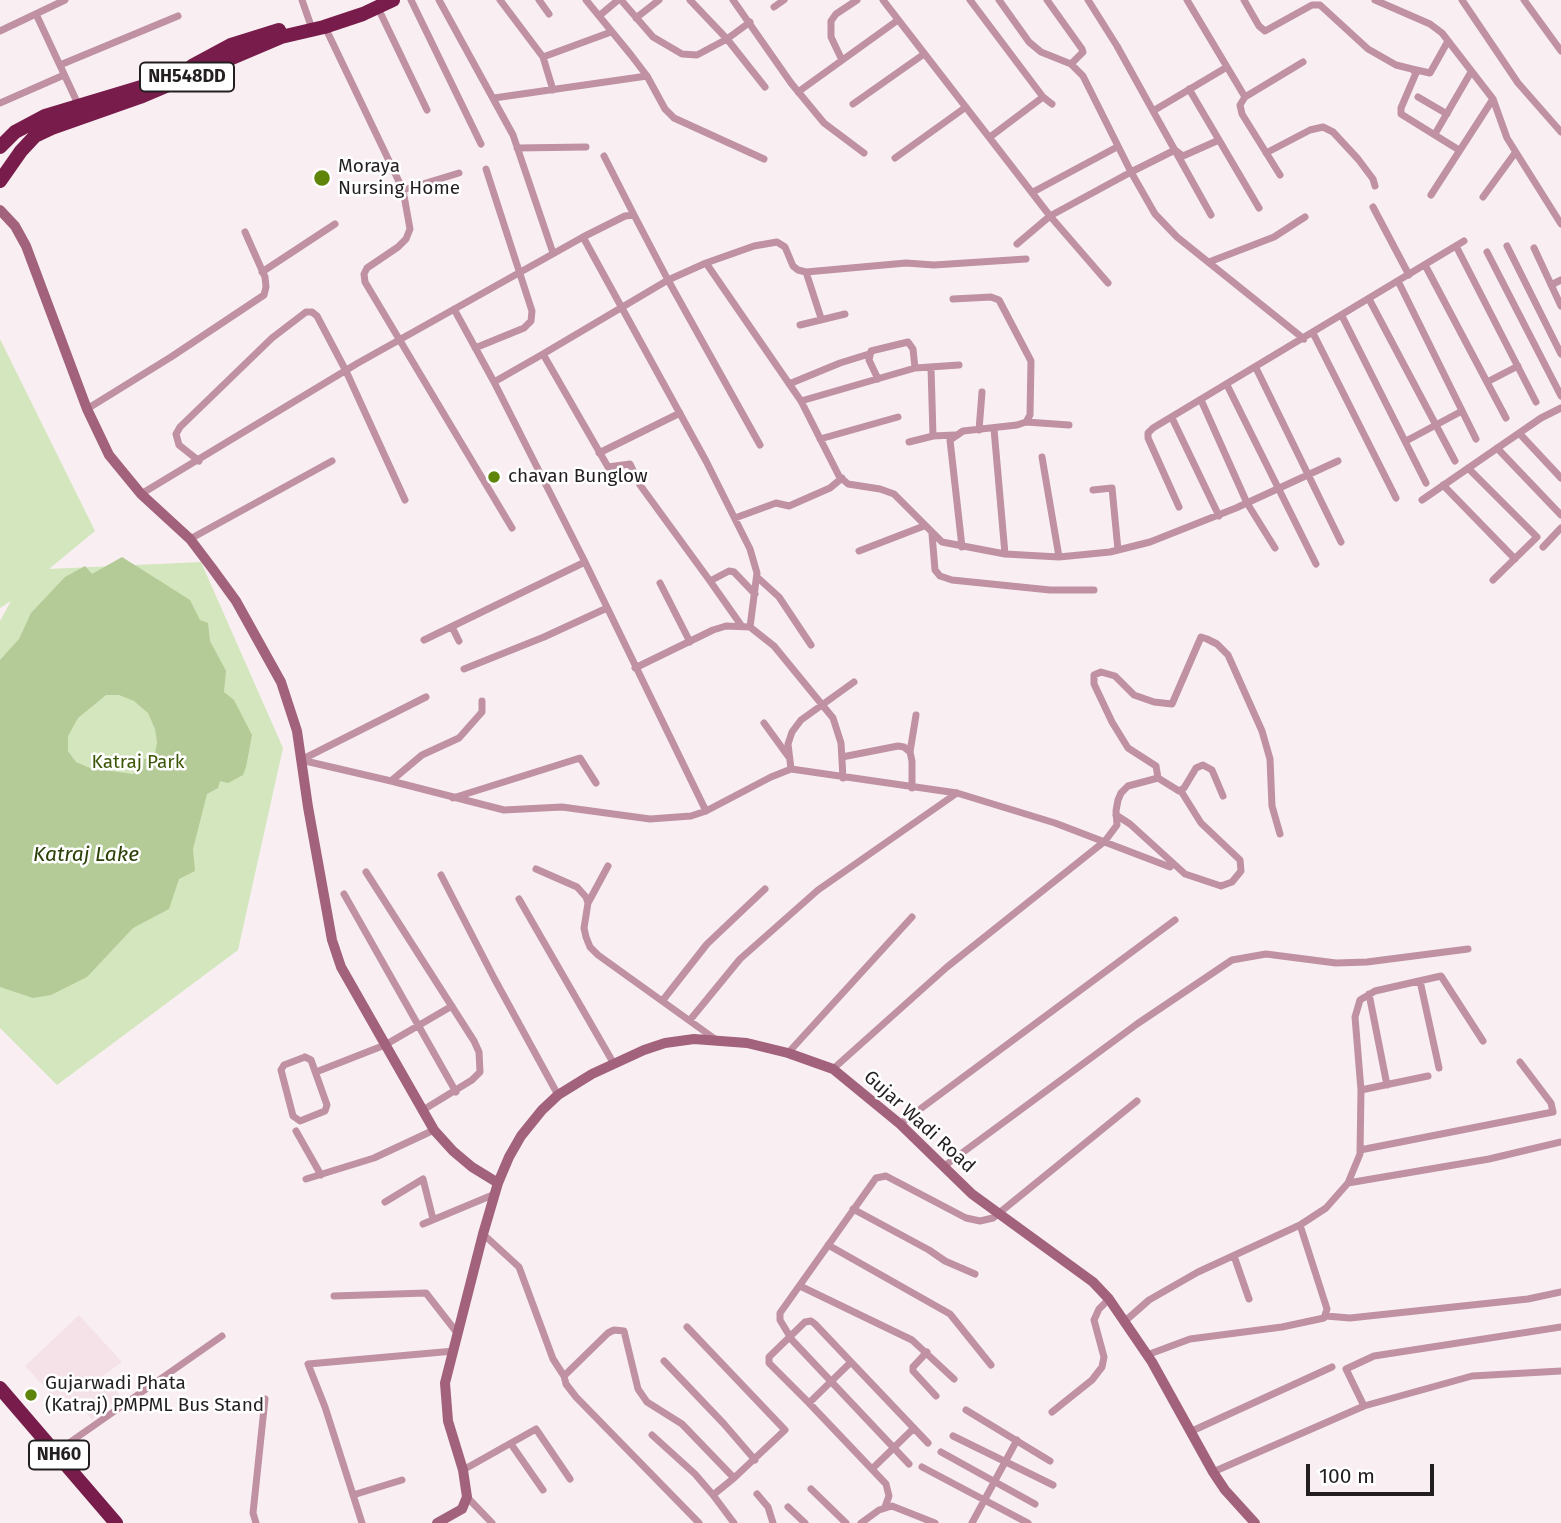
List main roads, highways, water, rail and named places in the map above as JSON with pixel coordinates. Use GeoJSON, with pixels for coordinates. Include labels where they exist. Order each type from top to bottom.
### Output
{"type":"FeatureCollection","features":[{"type":"Feature","properties":{"kind":"highway","name":"NH548DD"},"geometry":{"type":"LineString","coordinates":[[0,148],[7,133],[45,116],[155,83],[251,37],[393,0]]}},
{"type":"Feature","properties":{"kind":"highway","name":"NH548DD"},"geometry":{"type":"LineString","coordinates":[[0,181],[35,136],[52,128],[140,97],[281,37],[324,27],[377,4]]}},
{"type":"Feature","properties":{"kind":"highway","name":"NH60"},"geometry":{"type":"LineString","coordinates":[[0,1388],[116,1523]]}},
{"type":"Feature","properties":{"kind":"water","name":"Katraj Lake"},"geometry":{"type":"Polygon","coordinates":[[[122,557],[190,600],[200,620],[208,623],[210,641],[226,671],[224,692],[234,700],[252,735],[243,775],[228,783],[220,781],[218,788],[207,794],[193,849],[195,871],[179,879],[169,909],[133,928],[87,977],[51,995],[33,998],[0,987],[0,660],[19,639],[31,613],[65,577],[85,566],[92,574],[122,557]],[[106,695],[78,718],[68,736],[68,751],[76,762],[90,768],[133,774],[143,768],[144,759],[155,754],[155,729],[148,713],[134,701],[119,695],[106,695]]]}},
{"type":"Feature","properties":{"kind":"place","name":"Moraya Nursing Home"},"geometry":{"type":"Point","coordinates":[322,178]}},
{"type":"Feature","properties":{"kind":"place","name":"chavan Bunglow"},"geometry":{"type":"Point","coordinates":[494,477]}},
{"type":"Feature","properties":{"kind":"place","name":"Gujarwadi Phata (Katraj) PMPML Bus Stand"},"geometry":{"type":"Point","coordinates":[31,1395]}},
{"type":"Feature","properties":{"kind":"park label","name":"Katraj Park"},"geometry":{"type":"Point","coordinates":[138,763]}}]}
